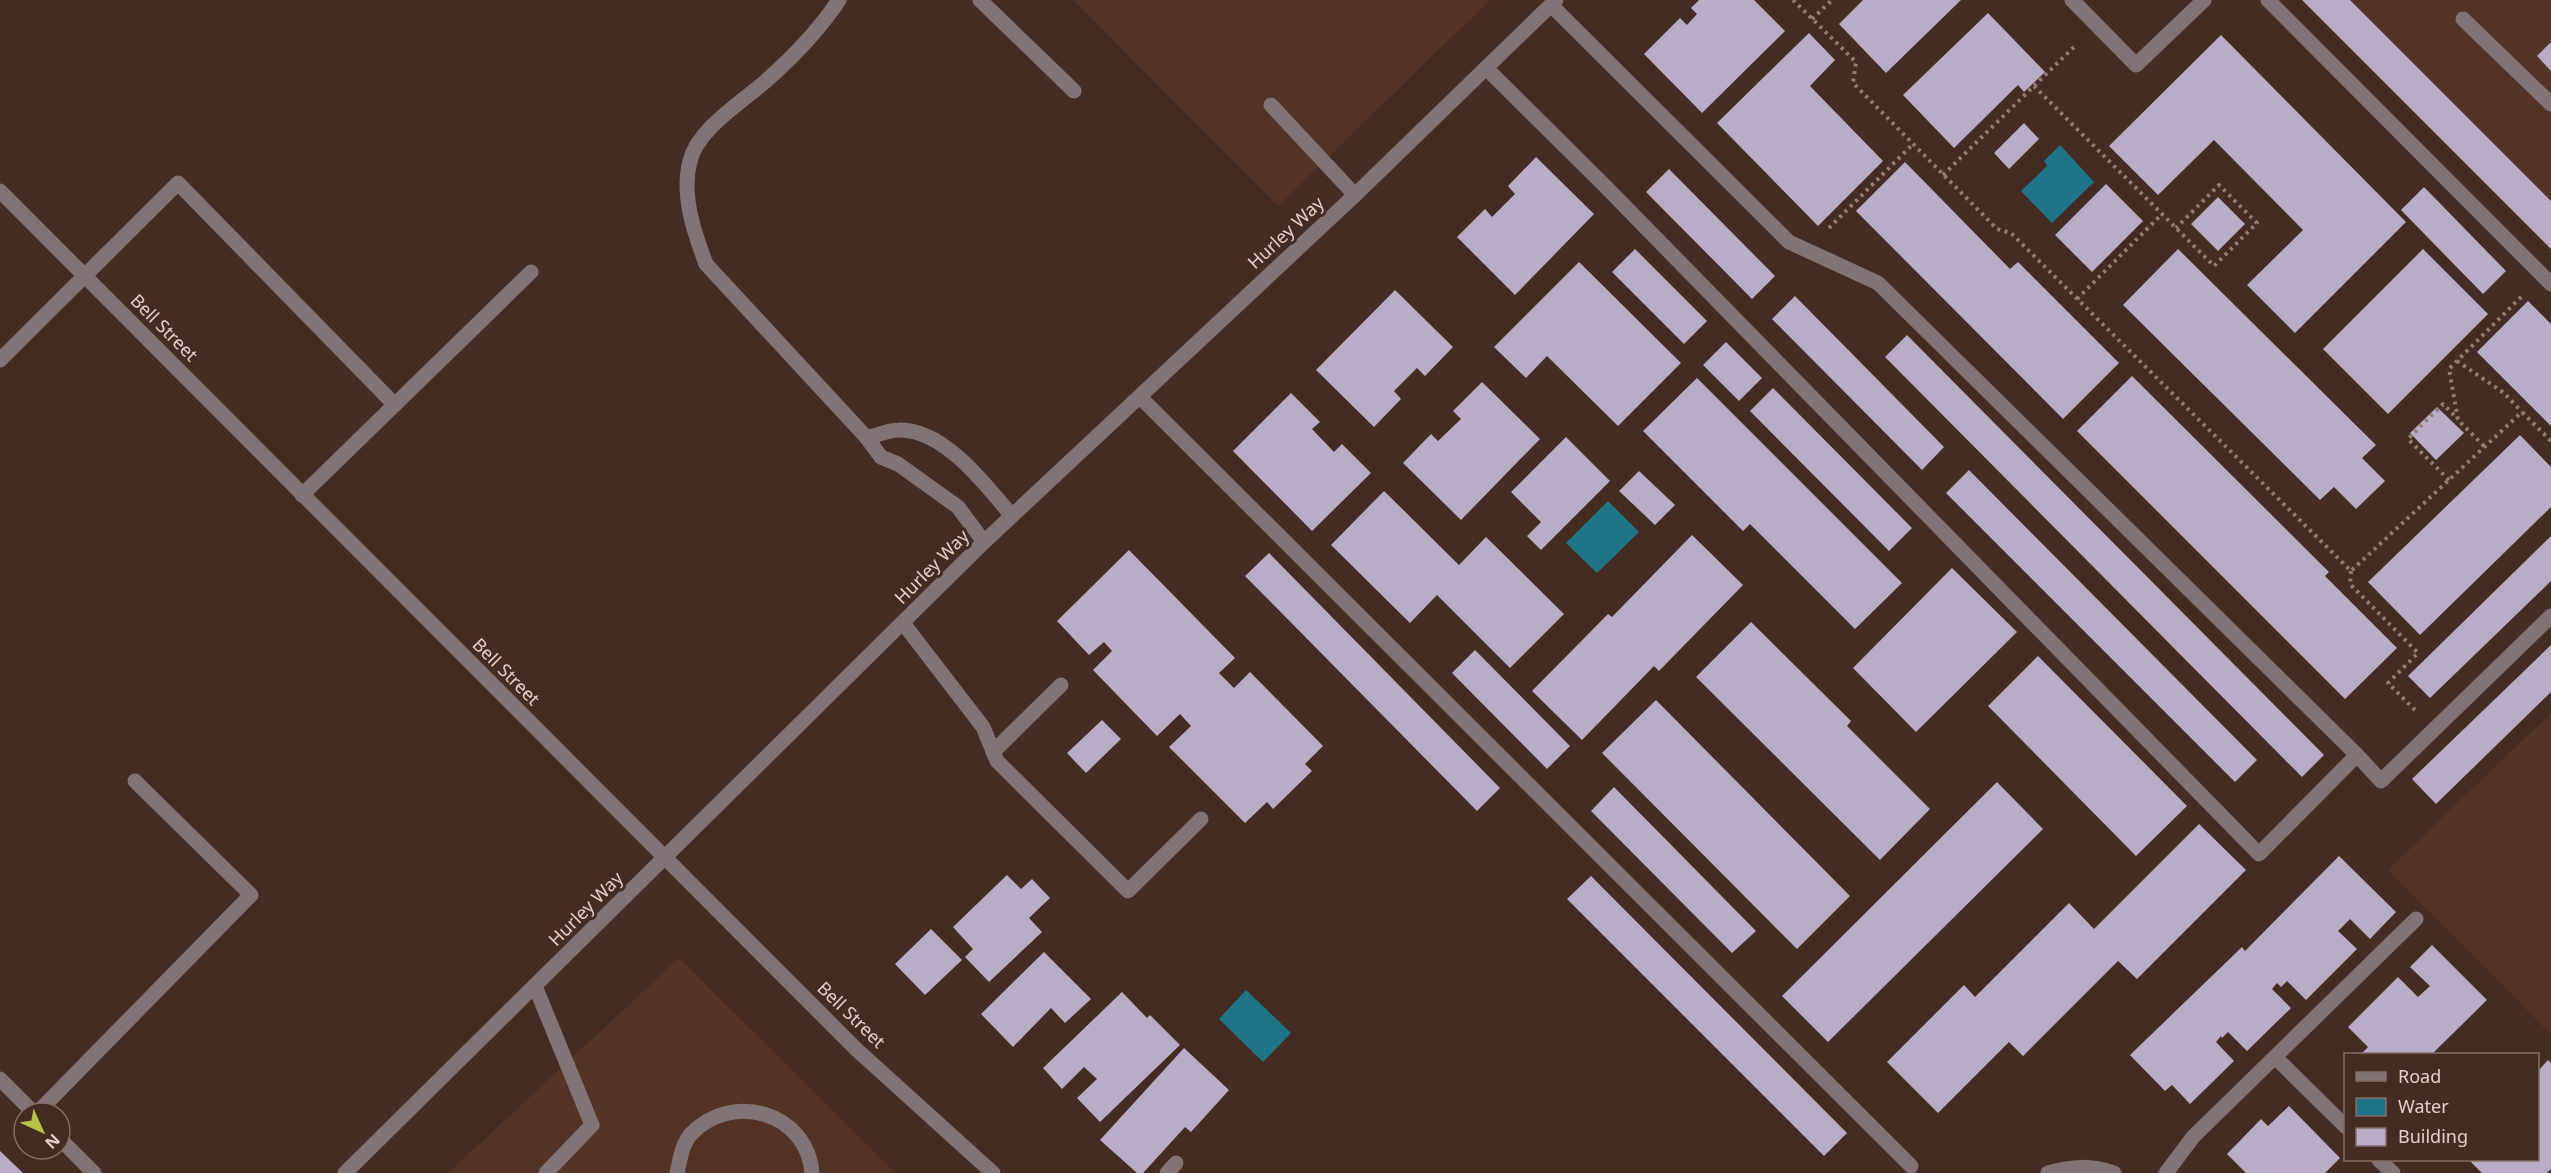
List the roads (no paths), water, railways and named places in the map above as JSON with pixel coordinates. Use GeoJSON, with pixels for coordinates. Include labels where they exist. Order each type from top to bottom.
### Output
{"type":"FeatureCollection","features":[{"type":"Feature","properties":{"kind":"street"},"geometry":{"type":"LineString","coordinates":[[839,0],[814,33],[768,79],[703,135],[690,159],[686,187],[694,232],[706,264],[867,438],[881,457],[898,464],[958,507],[984,543]]}},
{"type":"Feature","properties":{"kind":"street"},"geometry":{"type":"LineString","coordinates":[[980,0],[1074,92]]}},
{"type":"Feature","properties":{"kind":"street"},"geometry":{"type":"LineString","coordinates":[[2072,0],[2136,65],[2204,0]]}},
{"type":"Feature","properties":{"kind":"street"},"geometry":{"type":"LineString","coordinates":[[2268,0],[2547,280]]}},
{"type":"Feature","properties":{"kind":"street"},"geometry":{"type":"LineString","coordinates":[[1554,2],[1789,242],[1878,283],[2381,781],[2551,616]]}},
{"type":"Feature","properties":{"kind":"street","name":"Hurley Way"},"geometry":{"type":"LineString","coordinates":[[345,1173],[984,543],[1355,195],[1554,2]]}},
{"type":"Feature","properties":{"kind":"street"},"geometry":{"type":"LineString","coordinates":[[2463,19],[2551,104]]}},
{"type":"Feature","properties":{"kind":"street"},"geometry":{"type":"LineString","coordinates":[[1486,68],[1607,188],[2259,854],[2357,755]]}},
{"type":"Feature","properties":{"kind":"street"},"geometry":{"type":"LineString","coordinates":[[1271,105],[1355,195]]}},
{"type":"Feature","properties":{"kind":"street"},"geometry":{"type":"LineString","coordinates":[[0,360],[178,183],[395,405]]}},
{"type":"Feature","properties":{"kind":"street","name":"Bell Street"},"geometry":{"type":"LineString","coordinates":[[0,191],[856,1049],[993,1173]]}},
{"type":"Feature","properties":{"kind":"street"},"geometry":{"type":"LineString","coordinates":[[303,495],[531,272]]}},
{"type":"Feature","properties":{"kind":"street"},"geometry":{"type":"LineString","coordinates":[[1140,397],[1911,1166]]}},
{"type":"Feature","properties":{"kind":"street"},"geometry":{"type":"LineString","coordinates":[[867,438],[899,430],[914,432],[930,439],[968,465],[1012,516]]}},
{"type":"Feature","properties":{"kind":"street"},"geometry":{"type":"LineString","coordinates":[[903,623],[982,727],[997,761],[1128,891],[1201,819]]}},
{"type":"Feature","properties":{"kind":"street"},"geometry":{"type":"LineString","coordinates":[[993,752],[1061,685]]}},
{"type":"Feature","properties":{"kind":"street"},"geometry":{"type":"LineString","coordinates":[[48,1101],[251,895],[135,781]]}},
{"type":"Feature","properties":{"kind":"street"},"geometry":{"type":"LineString","coordinates":[[2166,1173],[2193,1137],[2416,919]]}},
{"type":"Feature","properties":{"kind":"street"},"geometry":{"type":"LineString","coordinates":[[535,986],[592,1125],[546,1173]]}},
{"type":"Feature","properties":{"kind":"street"},"geometry":{"type":"LineString","coordinates":[[2275,1057],[2344,1125]]}},
{"type":"Feature","properties":{"kind":"street"},"geometry":{"type":"LineString","coordinates":[[0,1079],[23,1101]]}},
{"type":"Feature","properties":{"kind":"street"},"geometry":{"type":"LineString","coordinates":[[677,1173],[681,1154],[690,1136],[706,1122],[726,1113],[748,1112],[767,1115],[783,1121],[795,1132],[806,1147],[812,1173]]}},
{"type":"Feature","properties":{"kind":"street"},"geometry":{"type":"LineString","coordinates":[[72,1151],[94,1173]]}},
{"type":"Feature","properties":{"kind":"street"},"geometry":{"type":"LineString","coordinates":[[2380,1161],[2392,1173]]}},
{"type":"Feature","properties":{"kind":"street"},"geometry":{"type":"LineString","coordinates":[[2048,1173],[2080,1167],[2100,1168],[2114,1173]]}},
{"type":"Feature","properties":{"kind":"water"},"geometry":{"type":"Polygon","coordinates":[[[2060,145],[2094,182],[2052,223],[2021,191],[2047,166],[2044,161],[2060,145]]]}},
{"type":"Feature","properties":{"kind":"water"},"geometry":{"type":"Polygon","coordinates":[[[1608,501],[1639,532],[1597,573],[1566,543],[1608,501]]]}},
{"type":"Feature","properties":{"kind":"water"},"geometry":{"type":"Polygon","coordinates":[[[1246,990],[1291,1033],[1263,1062],[1219,1019],[1246,990]]]}}]}
